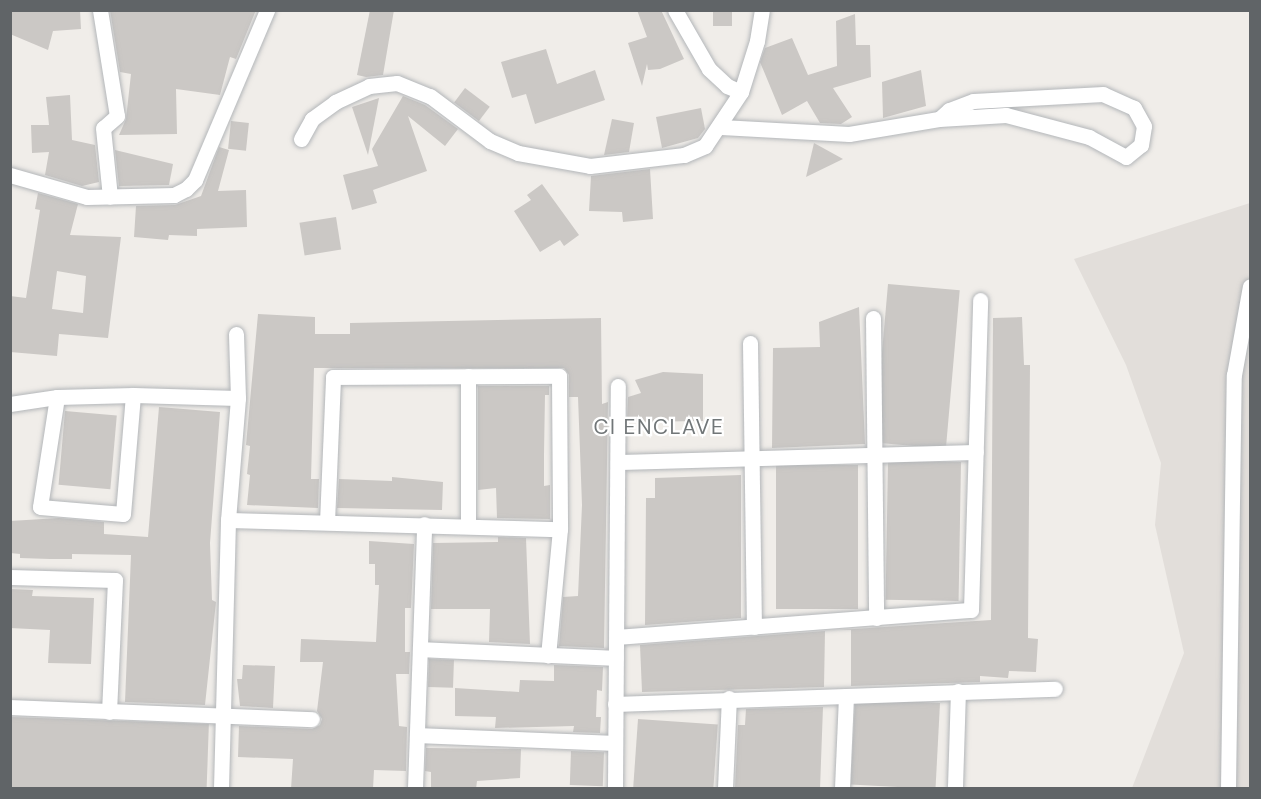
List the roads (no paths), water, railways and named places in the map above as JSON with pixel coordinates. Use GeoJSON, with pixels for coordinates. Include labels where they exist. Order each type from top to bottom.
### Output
{"type":"FeatureCollection","features":[{"type":"Feature","properties":{"kind":"street"},"geometry":{"type":"LineString","coordinates":[[100,10],[117,116],[103,128],[110,197]]}},
{"type":"Feature","properties":{"kind":"street"},"geometry":{"type":"LineString","coordinates":[[10,175],[87,197],[174,195],[195,180],[267,10]]}},
{"type":"Feature","properties":{"kind":"street"},"geometry":{"type":"LineString","coordinates":[[675,10],[709,69],[726,86],[741,92]]}},
{"type":"Feature","properties":{"kind":"street"},"geometry":{"type":"LineString","coordinates":[[301,139],[312,119],[335,102],[369,86],[397,83],[429,96],[490,141],[560,163],[590,166],[684,155],[705,146],[721,127],[741,92],[757,42],[762,10]]}},
{"type":"Feature","properties":{"kind":"street"},"geometry":{"type":"LineString","coordinates":[[721,127],[849,134],[939,119],[989,114],[1023,118],[1089,137],[1126,157],[1141,145],[1144,126],[1134,108],[1103,94],[972,101],[949,110],[939,119]]}},
{"type":"Feature","properties":{"kind":"street"},"geometry":{"type":"LineString","coordinates":[[1228,789],[1234,375],[1251,285]]}},
{"type":"Feature","properties":{"kind":"street"},"geometry":{"type":"LineString","coordinates":[[616,638],[971,610],[980,300]]}},
{"type":"Feature","properties":{"kind":"street"},"geometry":{"type":"LineString","coordinates":[[873,318],[876,618]]}},
{"type":"Feature","properties":{"kind":"street"},"geometry":{"type":"LineString","coordinates":[[221,789],[221,716],[228,520],[238,398],[236,334]]}},
{"type":"Feature","properties":{"kind":"street"},"geometry":{"type":"LineString","coordinates":[[750,343],[754,627]]}},
{"type":"Feature","properties":{"kind":"street"},"geometry":{"type":"LineString","coordinates":[[468,376],[468,525]]}},
{"type":"Feature","properties":{"kind":"street"},"geometry":{"type":"LineString","coordinates":[[327,522],[333,377],[559,376],[560,529],[548,655]]}},
{"type":"Feature","properties":{"kind":"street"},"geometry":{"type":"LineString","coordinates":[[615,789],[618,386]]}},
{"type":"Feature","properties":{"kind":"street"},"geometry":{"type":"LineString","coordinates":[[10,404],[57,397],[133,395],[238,398]]}},
{"type":"Feature","properties":{"kind":"street"},"geometry":{"type":"LineString","coordinates":[[57,397],[40,507],[123,514],[133,395]]}},
{"type":"Feature","properties":{"kind":"street"},"geometry":{"type":"LineString","coordinates":[[619,462],[976,452]]}},
{"type":"Feature","properties":{"kind":"street"},"geometry":{"type":"LineString","coordinates":[[228,520],[560,529]]}},
{"type":"Feature","properties":{"kind":"street"},"geometry":{"type":"LineString","coordinates":[[415,789],[424,524]]}},
{"type":"Feature","properties":{"kind":"street"},"geometry":{"type":"LineString","coordinates":[[10,577],[116,580],[109,712]]}},
{"type":"Feature","properties":{"kind":"street"},"geometry":{"type":"LineString","coordinates":[[420,649],[616,658]]}},
{"type":"Feature","properties":{"kind":"street"},"geometry":{"type":"LineString","coordinates":[[615,704],[729,698],[1055,689]]}},
{"type":"Feature","properties":{"kind":"street"},"geometry":{"type":"LineString","coordinates":[[955,786],[958,691]]}},
{"type":"Feature","properties":{"kind":"street"},"geometry":{"type":"LineString","coordinates":[[842,789],[846,696]]}},
{"type":"Feature","properties":{"kind":"street"},"geometry":{"type":"LineString","coordinates":[[725,789],[729,698]]}},
{"type":"Feature","properties":{"kind":"street"},"geometry":{"type":"LineString","coordinates":[[10,707],[312,719]]}},
{"type":"Feature","properties":{"kind":"street"},"geometry":{"type":"LineString","coordinates":[[417,735],[615,743]]}},
{"type":"Feature","properties":{"kind":"district","name":"CI ENCLAVE"},"geometry":{"type":"Point","coordinates":[659,427]}}]}
